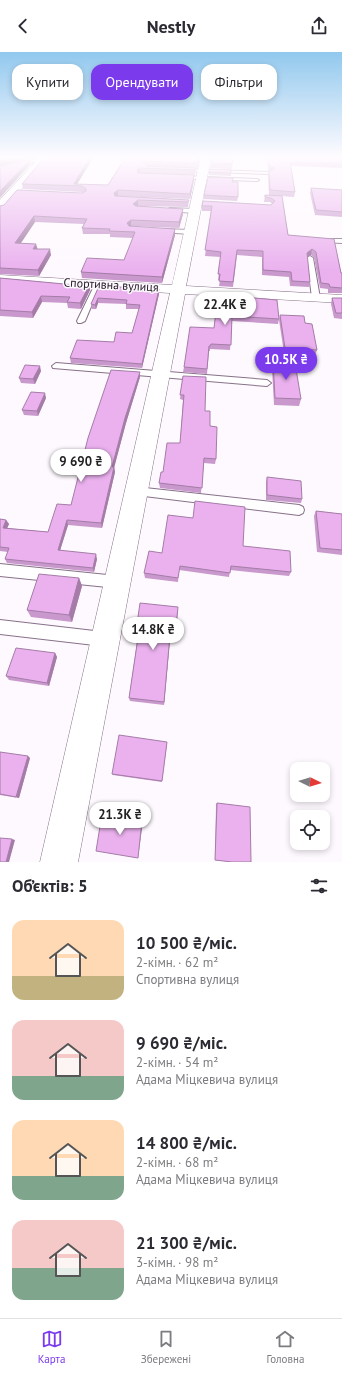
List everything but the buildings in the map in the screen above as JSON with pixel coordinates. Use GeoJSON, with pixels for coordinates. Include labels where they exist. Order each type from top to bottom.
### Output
{"type":"FeatureCollection","features":[{"type":"Feature","properties":{"kind":"street"},"geometry":{"type":"LineString","coordinates":[[0,206],[14,195]]}},
{"type":"Feature","properties":{"kind":"street"},"geometry":{"type":"LineString","coordinates":[[59,862],[198,195]]}},
{"type":"Feature","properties":{"kind":"street","name":"Спортивна вулиця"},"geometry":{"type":"LineString","coordinates":[[0,279],[342,300]]}},
{"type":"Feature","properties":{"kind":"lane"},"geometry":{"type":"LineString","coordinates":[[166,210],[195,210]]}},
{"type":"Feature","properties":{"kind":"lane"},"geometry":{"type":"LineString","coordinates":[[153,230],[195,210]]}},
{"type":"Feature","properties":{"kind":"lane"},"geometry":{"type":"LineString","coordinates":[[310,239],[342,241]]}},
{"type":"Feature","properties":{"kind":"lane"},"geometry":{"type":"LineString","coordinates":[[310,258],[316,298]]}},
{"type":"Feature","properties":{"kind":"lane"},"geometry":{"type":"LineString","coordinates":[[81,321],[97,284]]}},
{"type":"Feature","properties":{"kind":"lane"},"geometry":{"type":"LineString","coordinates":[[56,366],[267,383]]}},
{"type":"Feature","properties":{"kind":"lane"},"geometry":{"type":"LineString","coordinates":[[136,491],[299,510]]}},
{"type":"Feature","properties":{"kind":"lane"},"geometry":{"type":"LineString","coordinates":[[0,570],[117,582]]}},
{"type":"Feature","properties":{"kind":"lane"},"geometry":{"type":"LineString","coordinates":[[0,627],[105,639]]}}]}
